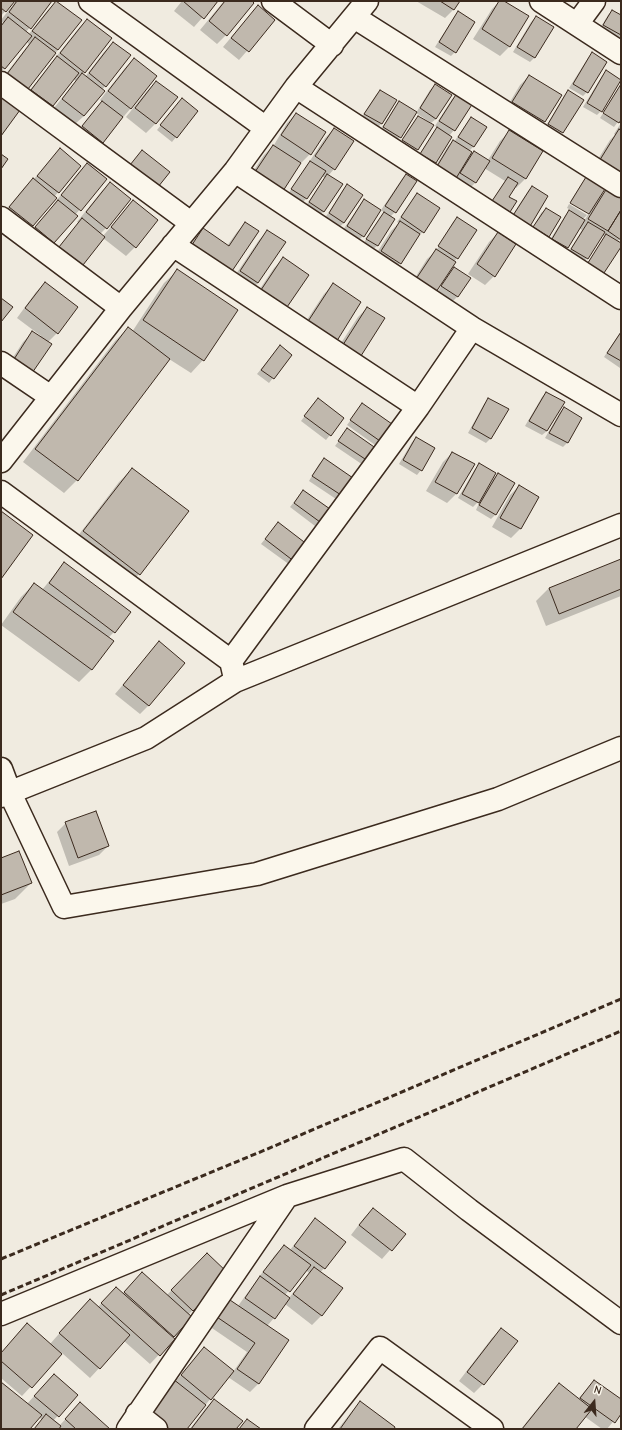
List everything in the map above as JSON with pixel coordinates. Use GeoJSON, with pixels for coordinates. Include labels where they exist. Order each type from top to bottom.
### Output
{"type":"FeatureCollection","features":[{"type":"Feature","properties":{"kind":"street"},"geometry":{"type":"LineString","coordinates":[[90,1],[266,128]]}},
{"type":"Feature","properties":{"kind":"street"},"geometry":{"type":"LineString","coordinates":[[273,1],[332,45]]}},
{"type":"Feature","properties":{"kind":"street"},"geometry":{"type":"LineString","coordinates":[[541,1],[621,52]]}},
{"type":"Feature","properties":{"kind":"street"},"geometry":{"type":"LineString","coordinates":[[577,24],[594,1]]}},
{"type":"Feature","properties":{"kind":"street"},"geometry":{"type":"LineString","coordinates":[[1,461],[121,308],[235,171],[296,87],[360,9],[621,186]]}},
{"type":"Feature","properties":{"kind":"street"},"geometry":{"type":"LineString","coordinates":[[1,83],[191,223]]}},
{"type":"Feature","properties":{"kind":"street"},"geometry":{"type":"LineString","coordinates":[[296,87],[621,298]]}},
{"type":"Feature","properties":{"kind":"street"},"geometry":{"type":"LineString","coordinates":[[235,171],[472,328],[621,416]]}},
{"type":"Feature","properties":{"kind":"street"},"geometry":{"type":"LineString","coordinates":[[1,218],[121,308]]}},
{"type":"Feature","properties":{"kind":"street"},"geometry":{"type":"LineString","coordinates":[[173,245],[418,407]]}},
{"type":"Feature","properties":{"kind":"street"},"geometry":{"type":"LineString","coordinates":[[233,671],[472,328]]}},
{"type":"Feature","properties":{"kind":"street"},"geometry":{"type":"LineString","coordinates":[[1,363],[52,397]]}},
{"type":"Feature","properties":{"kind":"street"},"geometry":{"type":"LineString","coordinates":[[1,492],[233,671]]}},
{"type":"Feature","properties":{"kind":"street"},"geometry":{"type":"LineString","coordinates":[[5,794],[146,738],[233,671],[621,525]]}},
{"type":"Feature","properties":{"kind":"street"},"geometry":{"type":"LineString","coordinates":[[1,770],[5,794],[64,907],[257,874],[498,799],[621,748]]}},
{"type":"Feature","properties":{"kind":"street"},"geometry":{"type":"LineString","coordinates":[[1,1314],[287,1196],[404,1159],[469,1210],[621,1323]]}},
{"type":"Feature","properties":{"kind":"street"},"geometry":{"type":"LineString","coordinates":[[156,1429],[132,1422],[287,1196]]}},
{"type":"Feature","properties":{"kind":"street"},"geometry":{"type":"LineString","coordinates":[[316,1429],[380,1348],[492,1429]]}},
{"type":"Feature","properties":{"kind":"building"},"geometry":{"type":"Polygon","coordinates":[[[1,1],[15,1],[6,12],[1,8],[1,1]]]}},
{"type":"Feature","properties":{"kind":"building"},"geometry":{"type":"Polygon","coordinates":[[[17,1],[52,1],[31,29],[9,12],[17,1]]]}},
{"type":"Feature","properties":{"kind":"building"},"geometry":{"type":"Polygon","coordinates":[[[56,1],[82,20],[58,50],[32,31],[56,1]]]}},
{"type":"Feature","properties":{"kind":"building"},"geometry":{"type":"Polygon","coordinates":[[[183,1],[218,1],[204,19],[183,1]]]}},
{"type":"Feature","properties":{"kind":"building"},"geometry":{"type":"Polygon","coordinates":[[[225,1],[252,1],[254,3],[227,36],[209,21],[225,1]]]}},
{"type":"Feature","properties":{"kind":"building"},"geometry":{"type":"Polygon","coordinates":[[[440,1],[460,1],[454,10],[440,1]]]}},
{"type":"Feature","properties":{"kind":"building"},"geometry":{"type":"Polygon","coordinates":[[[499,1],[504,1],[529,16],[510,47],[482,29],[499,1]]]}},
{"type":"Feature","properties":{"kind":"building"},"geometry":{"type":"Polygon","coordinates":[[[258,5],[275,20],[249,52],[231,38],[258,5]]]}},
{"type":"Feature","properties":{"kind":"building"},"geometry":{"type":"Polygon","coordinates":[[[612,10],[621,15],[621,35],[603,25],[612,10]]]}},
{"type":"Feature","properties":{"kind":"building"},"geometry":{"type":"Polygon","coordinates":[[[458,11],[475,22],[456,53],[439,42],[458,11]]]}},
{"type":"Feature","properties":{"kind":"building"},"geometry":{"type":"Polygon","coordinates":[[[536,16],[554,27],[535,58],[517,47],[536,16]]]}},
{"type":"Feature","properties":{"kind":"building"},"geometry":{"type":"Polygon","coordinates":[[[8,17],[32,36],[5,69],[1,66],[1,26],[8,17]]]}},
{"type":"Feature","properties":{"kind":"building"},"geometry":{"type":"Polygon","coordinates":[[[87,19],[112,38],[85,73],[60,53],[87,19]]]}},
{"type":"Feature","properties":{"kind":"building"},"geometry":{"type":"Polygon","coordinates":[[[35,37],[56,53],[28,89],[7,74],[35,37]]]}},
{"type":"Feature","properties":{"kind":"building"},"geometry":{"type":"Polygon","coordinates":[[[113,42],[131,55],[106,87],[89,73],[113,42]]]}},
{"type":"Feature","properties":{"kind":"building"},"geometry":{"type":"Polygon","coordinates":[[[592,52],[607,62],[588,93],[573,84],[592,52]]]}},
{"type":"Feature","properties":{"kind":"building"},"geometry":{"type":"Polygon","coordinates":[[[57,56],[79,73],[53,106],[31,90],[57,56]]]}},
{"type":"Feature","properties":{"kind":"building"},"geometry":{"type":"Polygon","coordinates":[[[134,58],[157,76],[131,109],[108,91],[134,58]]]}},
{"type":"Feature","properties":{"kind":"building"},"geometry":{"type":"Polygon","coordinates":[[[606,70],[621,80],[602,112],[587,103],[606,70]]]}},
{"type":"Feature","properties":{"kind":"building"},"geometry":{"type":"Polygon","coordinates":[[[82,73],[105,91],[84,116],[62,99],[82,73]]]}},
{"type":"Feature","properties":{"kind":"building"},"geometry":{"type":"Polygon","coordinates":[[[529,75],[562,95],[545,122],[512,102],[529,75]]]}},
{"type":"Feature","properties":{"kind":"building"},"geometry":{"type":"Polygon","coordinates":[[[156,81],[178,97],[156,124],[135,108],[156,81]]]}},
{"type":"Feature","properties":{"kind":"building"},"geometry":{"type":"Polygon","coordinates":[[[435,84],[452,95],[436,119],[420,108],[435,84]]]}},
{"type":"Feature","properties":{"kind":"building"},"geometry":{"type":"Polygon","coordinates":[[[621,84],[621,120],[619,123],[603,113],[621,84]]]}},
{"type":"Feature","properties":{"kind":"building"},"geometry":{"type":"Polygon","coordinates":[[[380,90],[397,100],[382,124],[364,114],[380,90]]]}},
{"type":"Feature","properties":{"kind":"building"},"geometry":{"type":"Polygon","coordinates":[[[568,90],[584,100],[563,133],[548,124],[568,90]]]}},
{"type":"Feature","properties":{"kind":"building"},"geometry":{"type":"Polygon","coordinates":[[[457,93],[473,103],[455,131],[439,121],[457,93]]]}},
{"type":"Feature","properties":{"kind":"building"},"geometry":{"type":"Polygon","coordinates":[[[1,96],[20,110],[1,136],[1,96]]]}},
{"type":"Feature","properties":{"kind":"building"},"geometry":{"type":"Polygon","coordinates":[[[182,98],[198,111],[177,138],[160,125],[182,98]]]}},
{"type":"Feature","properties":{"kind":"building"},"geometry":{"type":"Polygon","coordinates":[[[102,101],[123,117],[103,143],[82,126],[102,101]]]}},
{"type":"Feature","properties":{"kind":"building"},"geometry":{"type":"Polygon","coordinates":[[[399,101],[417,112],[401,138],[383,127],[399,101]]]}},
{"type":"Feature","properties":{"kind":"building"},"geometry":{"type":"Polygon","coordinates":[[[296,113],[326,132],[311,155],[281,135],[296,113]]]}},
{"type":"Feature","properties":{"kind":"building"},"geometry":{"type":"Polygon","coordinates":[[[418,116],[434,125],[418,150],[402,140],[418,116]]]}},
{"type":"Feature","properties":{"kind":"building"},"geometry":{"type":"Polygon","coordinates":[[[471,117],[487,127],[474,147],[458,137],[471,117]]]}},
{"type":"Feature","properties":{"kind":"building"},"geometry":{"type":"Polygon","coordinates":[[[437,127],[452,137],[436,163],[420,154],[437,127]]]}},
{"type":"Feature","properties":{"kind":"building"},"geometry":{"type":"Polygon","coordinates":[[[334,128],[354,141],[335,170],[315,156],[334,128]]]}},
{"type":"Feature","properties":{"kind":"building"},"geometry":{"type":"Polygon","coordinates":[[[619,129],[621,131],[621,172],[619,176],[598,163],[619,129]]]}},
{"type":"Feature","properties":{"kind":"building"},"geometry":{"type":"Polygon","coordinates":[[[509,130],[543,151],[526,179],[492,158],[509,130]]]}},
{"type":"Feature","properties":{"kind":"building"},"geometry":{"type":"Polygon","coordinates":[[[453,140],[472,152],[455,180],[436,168],[453,140]]]}},
{"type":"Feature","properties":{"kind":"building"},"geometry":{"type":"Polygon","coordinates":[[[273,145],[301,163],[283,191],[255,172],[273,145]]]}},
{"type":"Feature","properties":{"kind":"building"},"geometry":{"type":"Polygon","coordinates":[[[60,148],[81,166],[59,193],[37,176],[60,148]]]}},
{"type":"Feature","properties":{"kind":"building"},"geometry":{"type":"Polygon","coordinates":[[[142,150],[170,172],[158,187],[130,165],[142,150]]]}},
{"type":"Feature","properties":{"kind":"building"},"geometry":{"type":"Polygon","coordinates":[[[474,151],[490,161],[476,183],[460,173],[474,151]]]}},
{"type":"Feature","properties":{"kind":"building"},"geometry":{"type":"Polygon","coordinates":[[[1,154],[8,159],[1,169],[1,154]]]}},
{"type":"Feature","properties":{"kind":"building"},"geometry":{"type":"Polygon","coordinates":[[[310,161],[326,171],[307,199],[291,189],[310,161]]]}},
{"type":"Feature","properties":{"kind":"building"},"geometry":{"type":"Polygon","coordinates":[[[87,163],[107,179],[81,211],[61,195],[87,163]]]}},
{"type":"Feature","properties":{"kind":"building"},"geometry":{"type":"Polygon","coordinates":[[[327,174],[343,184],[324,212],[309,202],[327,174]]]}},
{"type":"Feature","properties":{"kind":"building"},"geometry":{"type":"Polygon","coordinates":[[[406,174],[417,181],[396,213],[385,206],[406,174]]]}},
{"type":"Feature","properties":{"kind":"building"},"geometry":{"type":"Polygon","coordinates":[[[508,177],[518,183],[509,197],[517,201],[510,212],[492,201],[508,177]]]}},
{"type":"Feature","properties":{"kind":"building"},"geometry":{"type":"Polygon","coordinates":[[[586,177],[605,189],[589,214],[570,203],[586,177]]]}},
{"type":"Feature","properties":{"kind":"building"},"geometry":{"type":"Polygon","coordinates":[[[33,178],[57,198],[33,226],[9,207],[33,178]]]}},
{"type":"Feature","properties":{"kind":"building"},"geometry":{"type":"Polygon","coordinates":[[[110,182],[131,199],[107,229],[86,212],[110,182]]]}},
{"type":"Feature","properties":{"kind":"building"},"geometry":{"type":"Polygon","coordinates":[[[347,184],[363,195],[344,223],[329,213],[347,184]]]}},
{"type":"Feature","properties":{"kind":"building"},"geometry":{"type":"Polygon","coordinates":[[[532,186],[548,196],[529,228],[512,217],[532,186]]]}},
{"type":"Feature","properties":{"kind":"building"},"geometry":{"type":"Polygon","coordinates":[[[607,188],[621,196],[621,210],[608,231],[588,219],[607,188]]]}},
{"type":"Feature","properties":{"kind":"building"},"geometry":{"type":"Polygon","coordinates":[[[417,193],[440,208],[424,233],[401,217],[417,193]]]}},
{"type":"Feature","properties":{"kind":"building"},"geometry":{"type":"Polygon","coordinates":[[[364,199],[381,210],[364,237],[347,226],[364,199]]]}},
{"type":"Feature","properties":{"kind":"building"},"geometry":{"type":"Polygon","coordinates":[[[58,200],[78,216],[54,243],[35,227],[58,200]]]}},
{"type":"Feature","properties":{"kind":"building"},"geometry":{"type":"Polygon","coordinates":[[[133,200],[158,220],[136,248],[111,227],[133,200]]]}},
{"type":"Feature","properties":{"kind":"building"},"geometry":{"type":"Polygon","coordinates":[[[546,208],[561,217],[549,237],[533,227],[546,208]]]}},
{"type":"Feature","properties":{"kind":"building"},"geometry":{"type":"Polygon","coordinates":[[[569,210],[585,220],[568,248],[552,239],[569,210]]]}},
{"type":"Feature","properties":{"kind":"building"},"geometry":{"type":"Polygon","coordinates":[[[621,210],[621,240],[608,231],[621,210]]]}},
{"type":"Feature","properties":{"kind":"building"},"geometry":{"type":"Polygon","coordinates":[[[384,212],[395,219],[378,246],[366,239],[384,212]]]}},
{"type":"Feature","properties":{"kind":"building"},"geometry":{"type":"Polygon","coordinates":[[[457,217],[477,230],[458,259],[438,246],[457,217]]]}},
{"type":"Feature","properties":{"kind":"building"},"geometry":{"type":"Polygon","coordinates":[[[82,218],[105,237],[83,265],[59,247],[82,218]]]}},
{"type":"Feature","properties":{"kind":"building"},"geometry":{"type":"Polygon","coordinates":[[[400,221],[420,234],[401,264],[381,251],[400,221]]]}},
{"type":"Feature","properties":{"kind":"building"},"geometry":{"type":"Polygon","coordinates":[[[245,222],[259,231],[228,277],[188,251],[203,228],[229,246],[245,222]]]}},
{"type":"Feature","properties":{"kind":"building"},"geometry":{"type":"Polygon","coordinates":[[[588,222],[605,232],[588,259],[571,249],[588,222]]]}},
{"type":"Feature","properties":{"kind":"building"},"geometry":{"type":"Polygon","coordinates":[[[267,230],[286,242],[258,283],[240,271],[267,230]]]}},
{"type":"Feature","properties":{"kind":"building"},"geometry":{"type":"Polygon","coordinates":[[[498,232],[516,244],[495,277],[477,264],[498,232]]]}},
{"type":"Feature","properties":{"kind":"building"},"geometry":{"type":"Polygon","coordinates":[[[606,234],[621,243],[621,247],[602,276],[586,266],[606,234]]]}},
{"type":"Feature","properties":{"kind":"building"},"geometry":{"type":"Polygon","coordinates":[[[436,249],[456,262],[436,292],[416,279],[436,249]]]}},
{"type":"Feature","properties":{"kind":"building"},"geometry":{"type":"Polygon","coordinates":[[[283,257],[309,275],[285,310],[259,293],[283,257]]]}},
{"type":"Feature","properties":{"kind":"building"},"geometry":{"type":"Polygon","coordinates":[[[454,267],[471,278],[458,297],[441,286],[454,267]]]}},
{"type":"Feature","properties":{"kind":"building"},"geometry":{"type":"Polygon","coordinates":[[[177,269],[238,310],[204,361],[143,320],[177,269]]]}},
{"type":"Feature","properties":{"kind":"building"},"geometry":{"type":"Polygon","coordinates":[[[45,282],[78,307],[58,334],[25,308],[45,282]]]}},
{"type":"Feature","properties":{"kind":"building"},"geometry":{"type":"Polygon","coordinates":[[[333,283],[361,302],[335,344],[305,326],[333,283]]]}},
{"type":"Feature","properties":{"kind":"building"},"geometry":{"type":"Polygon","coordinates":[[[1,298],[13,307],[1,322],[1,298]]]}},
{"type":"Feature","properties":{"kind":"building"},"geometry":{"type":"Polygon","coordinates":[[[367,307],[385,318],[359,359],[341,348],[367,307]]]}},
{"type":"Feature","properties":{"kind":"building"},"geometry":{"type":"Polygon","coordinates":[[[128,327],[170,359],[78,481],[35,449],[128,327]]]}},
{"type":"Feature","properties":{"kind":"building"},"geometry":{"type":"Polygon","coordinates":[[[32,331],[52,344],[30,376],[11,364],[32,331]]]}},
{"type":"Feature","properties":{"kind":"building"},"geometry":{"type":"Polygon","coordinates":[[[621,332],[621,361],[607,353],[621,332]]]}},
{"type":"Feature","properties":{"kind":"building"},"geometry":{"type":"Polygon","coordinates":[[[280,345],[292,355],[274,379],[261,370],[280,345]]]}},
{"type":"Feature","properties":{"kind":"building"},"geometry":{"type":"Polygon","coordinates":[[[546,392],[565,402],[547,431],[529,421],[546,392]]]}},
{"type":"Feature","properties":{"kind":"building"},"geometry":{"type":"Polygon","coordinates":[[[318,398],[344,418],[331,436],[304,416],[318,398]]]}},
{"type":"Feature","properties":{"kind":"building"},"geometry":{"type":"Polygon","coordinates":[[[488,398],[509,409],[491,439],[472,428],[488,398]]]}},
{"type":"Feature","properties":{"kind":"building"},"geometry":{"type":"Polygon","coordinates":[[[362,403],[392,424],[380,441],[350,420],[362,403]]]}},
{"type":"Feature","properties":{"kind":"building"},"geometry":{"type":"Polygon","coordinates":[[[564,407],[582,418],[568,443],[549,433],[564,407]]]}},
{"type":"Feature","properties":{"kind":"building"},"geometry":{"type":"Polygon","coordinates":[[[347,428],[377,449],[368,461],[338,441],[347,428]]]}},
{"type":"Feature","properties":{"kind":"building"},"geometry":{"type":"Polygon","coordinates":[[[416,437],[435,448],[422,471],[403,460],[416,437]]]}},
{"type":"Feature","properties":{"kind":"building"},"geometry":{"type":"Polygon","coordinates":[[[452,452],[475,464],[457,494],[435,482],[452,452]]]}},
{"type":"Feature","properties":{"kind":"building"},"geometry":{"type":"Polygon","coordinates":[[[324,458],[353,478],[341,495],[312,476],[324,458]]]}},
{"type":"Feature","properties":{"kind":"building"},"geometry":{"type":"Polygon","coordinates":[[[479,463],[496,473],[479,503],[462,494],[479,463]]]}},
{"type":"Feature","properties":{"kind":"building"},"geometry":{"type":"Polygon","coordinates":[[[132,468],[189,511],[140,575],[83,531],[132,468]]]}},
{"type":"Feature","properties":{"kind":"building"},"geometry":{"type":"Polygon","coordinates":[[[498,473],[515,483],[496,515],[479,505],[498,473]]]}},
{"type":"Feature","properties":{"kind":"building"},"geometry":{"type":"Polygon","coordinates":[[[519,485],[539,497],[521,529],[500,518],[519,485]]]}},
{"type":"Feature","properties":{"kind":"building"},"geometry":{"type":"Polygon","coordinates":[[[303,490],[330,509],[320,522],[294,503],[303,490]]]}},
{"type":"Feature","properties":{"kind":"building"},"geometry":{"type":"Polygon","coordinates":[[[1,511],[33,535],[1,579],[1,511]]]}},
{"type":"Feature","properties":{"kind":"building"},"geometry":{"type":"Polygon","coordinates":[[[278,522],[308,545],[295,562],[265,539],[278,522]]]}},
{"type":"Feature","properties":{"kind":"building"},"geometry":{"type":"Polygon","coordinates":[[[621,559],[621,589],[559,614],[549,588],[621,559]]]}},
{"type":"Feature","properties":{"kind":"building"},"geometry":{"type":"Polygon","coordinates":[[[64,562],[131,612],[115,633],[49,583],[64,562]]]}},
{"type":"Feature","properties":{"kind":"building"},"geometry":{"type":"Polygon","coordinates":[[[34,583],[114,641],[92,670],[13,612],[34,583]]]}},
{"type":"Feature","properties":{"kind":"building"},"geometry":{"type":"Polygon","coordinates":[[[159,641],[185,663],[149,706],[123,685],[159,641]]]}},
{"type":"Feature","properties":{"kind":"building"},"geometry":{"type":"Polygon","coordinates":[[[96,811],[109,846],[78,858],[65,822],[96,811]]]}},
{"type":"Feature","properties":{"kind":"building"},"geometry":{"type":"Polygon","coordinates":[[[19,851],[32,883],[1,895],[1,858],[19,851]]]}},
{"type":"Feature","properties":{"kind":"building"},"geometry":{"type":"Polygon","coordinates":[[[373,1208],[406,1234],[392,1251],[359,1225],[373,1208]]]}},
{"type":"Feature","properties":{"kind":"building"},"geometry":{"type":"Polygon","coordinates":[[[315,1218],[346,1242],[325,1269],[294,1246],[315,1218]]]}},
{"type":"Feature","properties":{"kind":"building"},"geometry":{"type":"Polygon","coordinates":[[[284,1245],[311,1265],[290,1292],[263,1272],[284,1245]]]}},
{"type":"Feature","properties":{"kind":"building"},"geometry":{"type":"Polygon","coordinates":[[[207,1253],[229,1274],[193,1311],[171,1290],[207,1253]]]}},
{"type":"Feature","properties":{"kind":"building"},"geometry":{"type":"Polygon","coordinates":[[[314,1267],[343,1288],[322,1316],[293,1294],[314,1267]]]}},
{"type":"Feature","properties":{"kind":"building"},"geometry":{"type":"Polygon","coordinates":[[[142,1272],[192,1317],[174,1337],[124,1292],[142,1272]]]}},
{"type":"Feature","properties":{"kind":"building"},"geometry":{"type":"Polygon","coordinates":[[[260,1276],[290,1298],[275,1319],[245,1298],[260,1276]]]}},
{"type":"Feature","properties":{"kind":"building"},"geometry":{"type":"Polygon","coordinates":[[[116,1287],[175,1339],[160,1356],[101,1303],[116,1287]]]}},
{"type":"Feature","properties":{"kind":"building"},"geometry":{"type":"Polygon","coordinates":[[[227,1298],[289,1340],[259,1384],[237,1369],[255,1343],[214,1315],[227,1298]]]}},
{"type":"Feature","properties":{"kind":"building"},"geometry":{"type":"Polygon","coordinates":[[[90,1299],[130,1335],[100,1369],[59,1333],[90,1299]]]}},
{"type":"Feature","properties":{"kind":"building"},"geometry":{"type":"Polygon","coordinates":[[[27,1323],[62,1354],[32,1388],[1,1361],[1,1353],[27,1323]]]}},
{"type":"Feature","properties":{"kind":"building"},"geometry":{"type":"Polygon","coordinates":[[[501,1328],[518,1341],[484,1385],[467,1372],[501,1328]]]}},
{"type":"Feature","properties":{"kind":"building"},"geometry":{"type":"Polygon","coordinates":[[[204,1347],[234,1371],[211,1400],[181,1375],[204,1347]]]}},
{"type":"Feature","properties":{"kind":"building"},"geometry":{"type":"Polygon","coordinates":[[[54,1374],[78,1395],[59,1417],[34,1396],[54,1374]]]}},
{"type":"Feature","properties":{"kind":"building"},"geometry":{"type":"Polygon","coordinates":[[[173,1379],[206,1405],[187,1429],[166,1429],[146,1413],[173,1379]]]}},
{"type":"Feature","properties":{"kind":"building"},"geometry":{"type":"Polygon","coordinates":[[[594,1380],[621,1399],[621,1414],[615,1423],[580,1398],[594,1380]]]}},
{"type":"Feature","properties":{"kind":"building"},"geometry":{"type":"Polygon","coordinates":[[[1,1382],[42,1415],[30,1429],[1,1429],[1,1382]]]}},
{"type":"Feature","properties":{"kind":"building"},"geometry":{"type":"Polygon","coordinates":[[[559,1383],[592,1409],[576,1429],[522,1429],[559,1383]]]}},
{"type":"Feature","properties":{"kind":"building"},"geometry":{"type":"Polygon","coordinates":[[[214,1399],[243,1421],[236,1429],[191,1429],[214,1399]]]}},
{"type":"Feature","properties":{"kind":"building"},"geometry":{"type":"Polygon","coordinates":[[[360,1401],[395,1427],[394,1429],[340,1429],[360,1401]]]}},
{"type":"Feature","properties":{"kind":"building"},"geometry":{"type":"Polygon","coordinates":[[[80,1402],[110,1429],[76,1429],[65,1419],[80,1402]]]}},
{"type":"Feature","properties":{"kind":"building"},"geometry":{"type":"Polygon","coordinates":[[[46,1414],[61,1426],[59,1429],[34,1429],[46,1414]]]}},
{"type":"Feature","properties":{"kind":"building"},"geometry":{"type":"Polygon","coordinates":[[[247,1419],[261,1429],[239,1429],[247,1419]]]}},
{"type":"Feature","properties":{"kind":"railway"},"geometry":{"type":"LineString","coordinates":[[1,1259],[265,1150],[621,999]]}},
{"type":"Feature","properties":{"kind":"railway"},"geometry":{"type":"LineString","coordinates":[[1,1295],[621,1031]]}}]}
